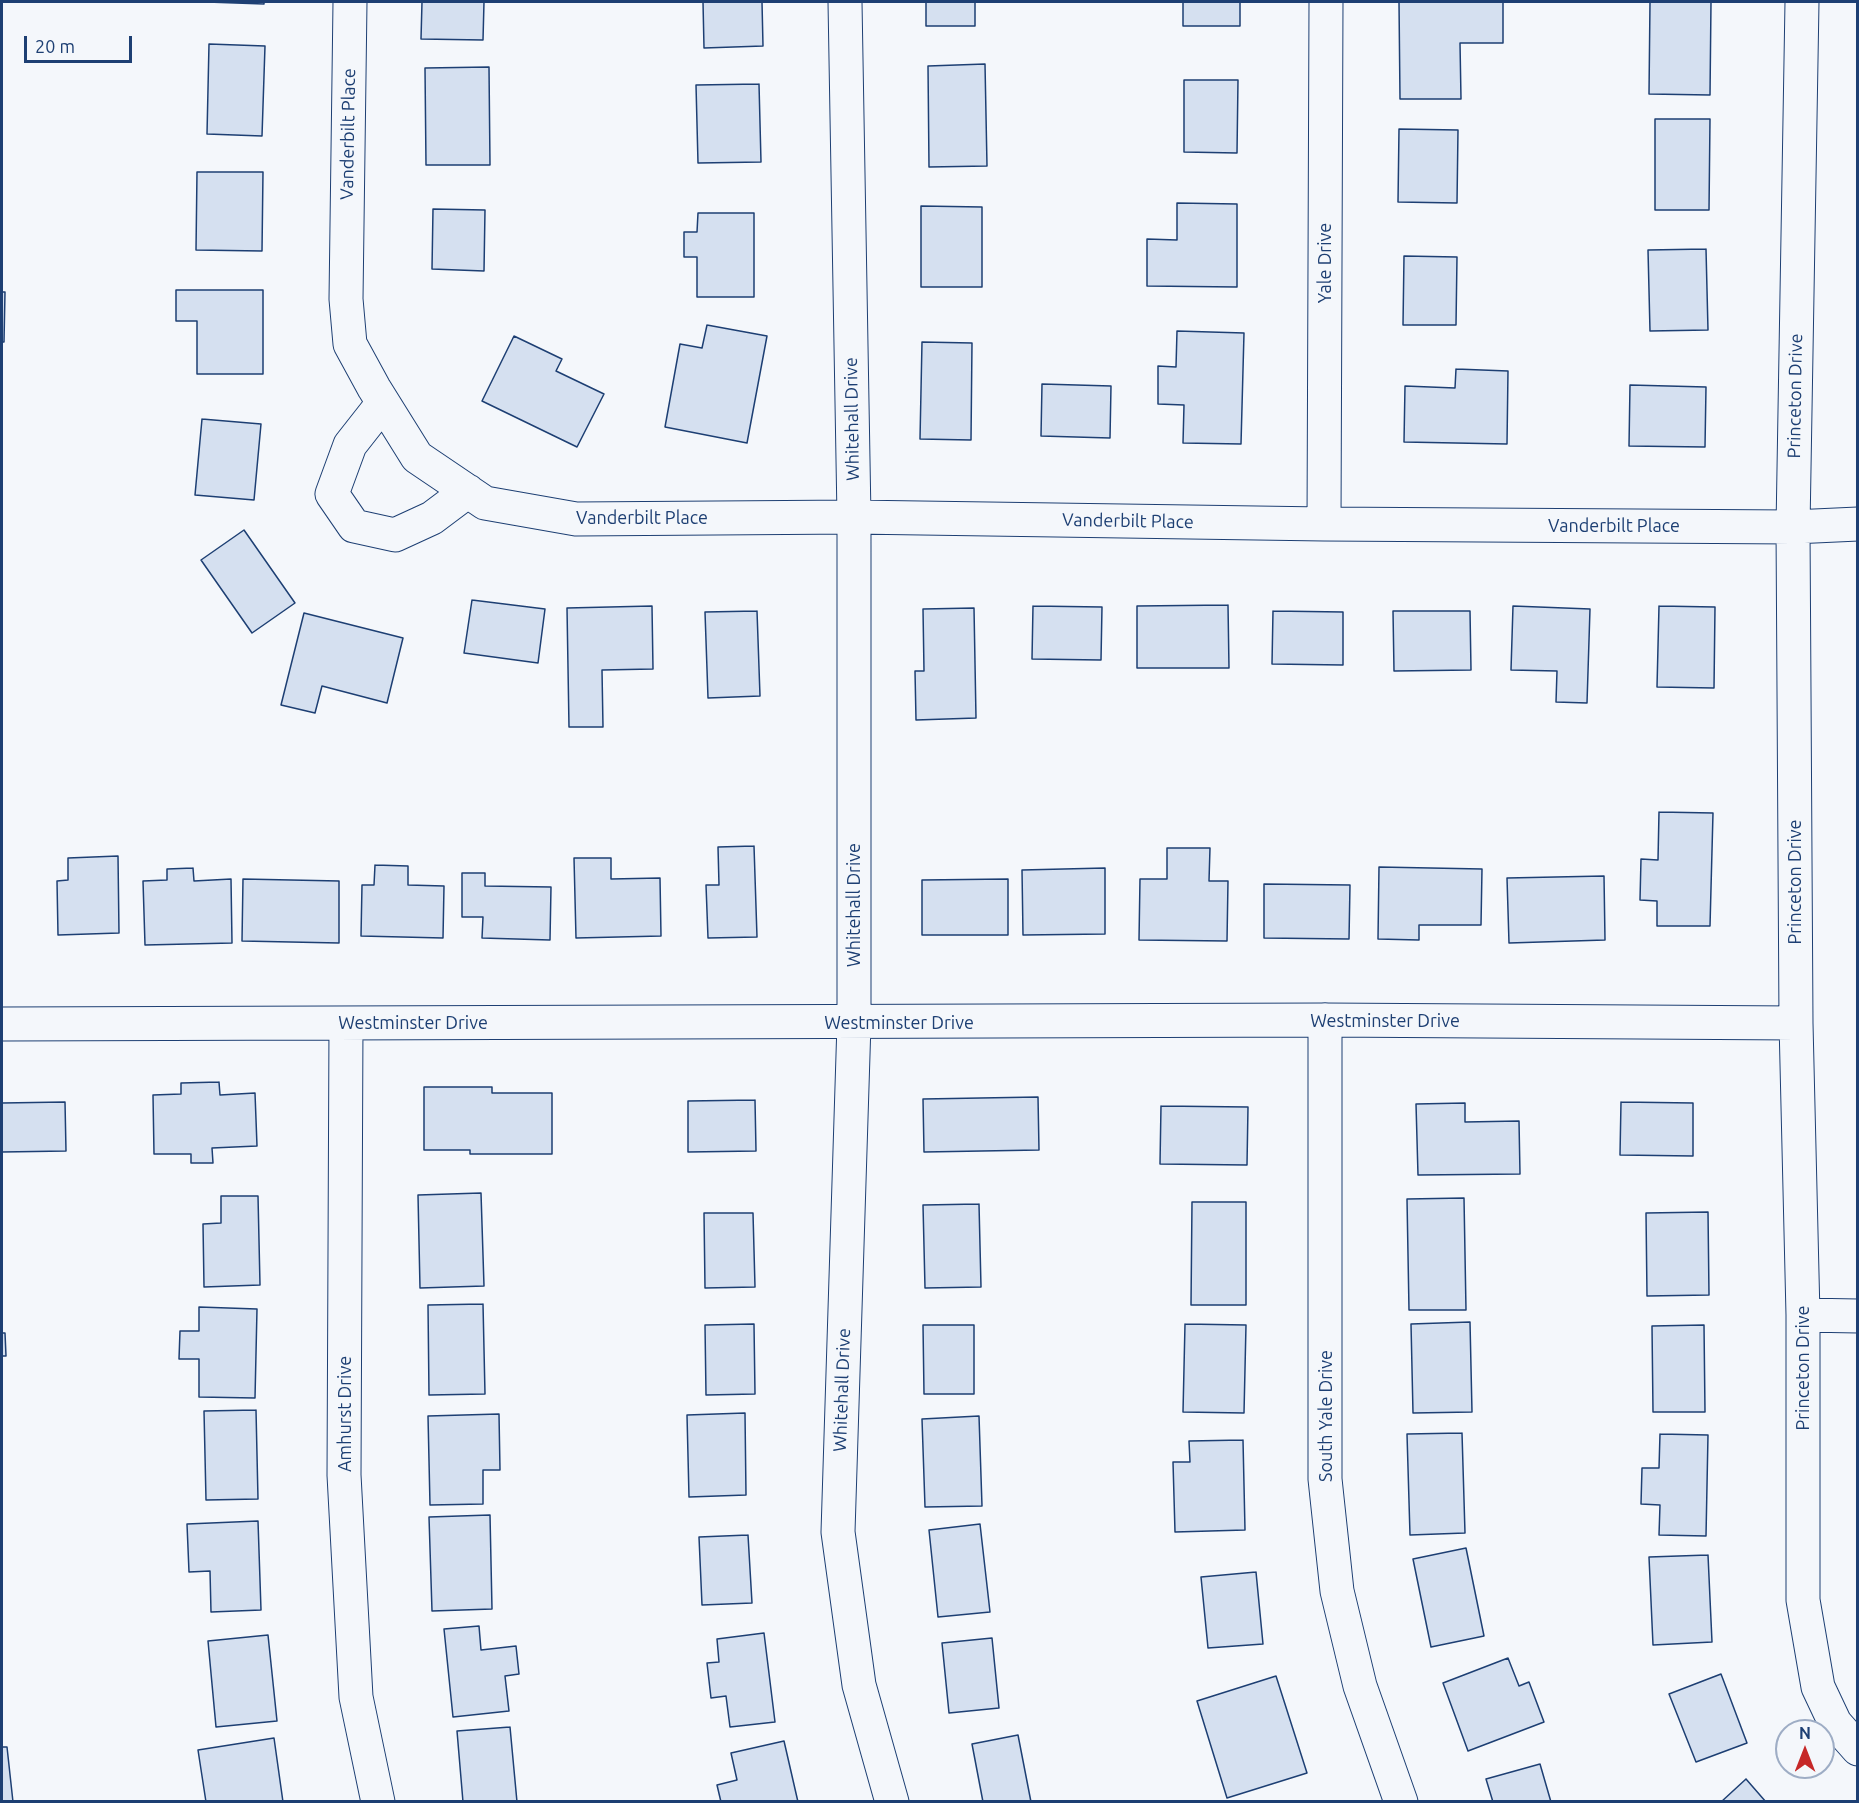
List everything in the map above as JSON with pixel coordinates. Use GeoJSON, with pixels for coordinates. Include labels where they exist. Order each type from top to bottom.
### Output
{"type":"FeatureCollection","features":[{"type":"Feature","properties":{"kind":"street","name":"Vanderbilt Place"},"geometry":{"type":"LineString","coordinates":[[350,2],[346,299],[350,344],[417,457],[485,503],[576,519],[854,517],[1324,524],[1793,527],[1857,524]]}},
{"type":"Feature","properties":{"kind":"street","name":"Whitehall Drive"},"geometry":{"type":"LineString","coordinates":[[845,2],[854,517],[854,1023],[838,1532],[860,1685],[892,1802]]}},
{"type":"Feature","properties":{"kind":"street","name":"Yale Drive"},"geometry":{"type":"LineString","coordinates":[[1324,524],[1326,2]]}},
{"type":"Feature","properties":{"kind":"street","name":"Princeton Drive"},"geometry":{"type":"LineString","coordinates":[[1802,2],[1793,527],[1796,1023],[1803,1315],[1803,1600],[1818,1687],[1835,1723],[1857,1749]]}},
{"type":"Feature","properties":{"kind":"street"},"geometry":{"type":"LineString","coordinates":[[383,403],[350,445],[332,494],[354,526],[395,535],[432,518],[468,491]]}},
{"type":"Feature","properties":{"kind":"street","name":"Westminster Drive"},"geometry":{"type":"LineString","coordinates":[[2,1024],[1326,1020],[1796,1023]]}},
{"type":"Feature","properties":{"kind":"street","name":"South Yale Drive"},"geometry":{"type":"LineString","coordinates":[[1326,1020],[1327,1490],[1337,1591],[1357,1676],[1401,1802]]}},
{"type":"Feature","properties":{"kind":"street","name":"Amhurst Drive"},"geometry":{"type":"LineString","coordinates":[[346,1023],[344,1476],[356,1697],[378,1802]]}},
{"type":"Feature","properties":{"kind":"street"},"geometry":{"type":"LineString","coordinates":[[1803,1315],[1857,1316]]}},
{"type":"Feature","properties":{"kind":"building"},"geometry":{"type":"Polygon","coordinates":[[[207,2],[264,2],[264,4],[207,2]]]}},
{"type":"Feature","properties":{"kind":"building"},"geometry":{"type":"Polygon","coordinates":[[[422,2],[484,2],[483,40],[421,39],[422,2]]]}},
{"type":"Feature","properties":{"kind":"building"},"geometry":{"type":"Polygon","coordinates":[[[703,2],[762,2],[763,46],[704,48],[703,2]]]}},
{"type":"Feature","properties":{"kind":"building"},"geometry":{"type":"Polygon","coordinates":[[[926,2],[975,2],[975,26],[926,26],[926,2]]]}},
{"type":"Feature","properties":{"kind":"building"},"geometry":{"type":"Polygon","coordinates":[[[1183,2],[1240,2],[1240,26],[1183,26],[1183,2]]]}},
{"type":"Feature","properties":{"kind":"building"},"geometry":{"type":"Polygon","coordinates":[[[1399,2],[1503,2],[1503,43],[1460,43],[1461,99],[1400,99],[1399,2]]]}},
{"type":"Feature","properties":{"kind":"building"},"geometry":{"type":"Polygon","coordinates":[[[1650,2],[1711,2],[1710,95],[1649,94],[1650,2]]]}},
{"type":"Feature","properties":{"kind":"building"},"geometry":{"type":"Polygon","coordinates":[[[209,44],[265,46],[262,136],[207,134],[209,44]]]}},
{"type":"Feature","properties":{"kind":"building"},"geometry":{"type":"Polygon","coordinates":[[[985,64],[987,166],[929,167],[928,66],[985,64]]]}},
{"type":"Feature","properties":{"kind":"building"},"geometry":{"type":"Polygon","coordinates":[[[489,67],[490,165],[426,165],[425,68],[489,67]]]}},
{"type":"Feature","properties":{"kind":"building"},"geometry":{"type":"Polygon","coordinates":[[[1184,80],[1238,80],[1237,153],[1184,152],[1184,80]]]}},
{"type":"Feature","properties":{"kind":"building"},"geometry":{"type":"Polygon","coordinates":[[[759,84],[761,162],[698,163],[696,85],[759,84]]]}},
{"type":"Feature","properties":{"kind":"building"},"geometry":{"type":"Polygon","coordinates":[[[1655,119],[1710,119],[1709,210],[1655,210],[1655,119]]]}},
{"type":"Feature","properties":{"kind":"building"},"geometry":{"type":"Polygon","coordinates":[[[1399,129],[1458,130],[1457,203],[1398,202],[1399,129]]]}},
{"type":"Feature","properties":{"kind":"building"},"geometry":{"type":"Polygon","coordinates":[[[197,172],[263,172],[262,251],[196,250],[197,172]]]}},
{"type":"Feature","properties":{"kind":"building"},"geometry":{"type":"Polygon","coordinates":[[[1177,203],[1237,204],[1237,287],[1147,286],[1147,239],[1177,240],[1177,203]]]}},
{"type":"Feature","properties":{"kind":"building"},"geometry":{"type":"Polygon","coordinates":[[[921,206],[982,207],[982,287],[921,287],[921,206]]]}},
{"type":"Feature","properties":{"kind":"building"},"geometry":{"type":"Polygon","coordinates":[[[433,209],[485,210],[484,271],[432,269],[433,209]]]}},
{"type":"Feature","properties":{"kind":"building"},"geometry":{"type":"Polygon","coordinates":[[[698,213],[754,213],[754,297],[697,297],[697,257],[684,257],[684,232],[697,232],[698,213]]]}},
{"type":"Feature","properties":{"kind":"building"},"geometry":{"type":"Polygon","coordinates":[[[1706,249],[1708,330],[1650,331],[1648,250],[1706,249]]]}},
{"type":"Feature","properties":{"kind":"building"},"geometry":{"type":"Polygon","coordinates":[[[1404,256],[1457,257],[1456,325],[1403,325],[1404,256]]]}},
{"type":"Feature","properties":{"kind":"building"},"geometry":{"type":"Polygon","coordinates":[[[176,290],[263,290],[263,374],[197,374],[197,321],[176,321],[176,290]]]}},
{"type":"Feature","properties":{"kind":"building"},"geometry":{"type":"Polygon","coordinates":[[[2,292],[5,292],[4,342],[2,342],[2,292]]]}},
{"type":"Feature","properties":{"kind":"building"},"geometry":{"type":"Polygon","coordinates":[[[707,325],[767,336],[747,443],[665,427],[680,344],[702,348],[707,325]]]}},
{"type":"Feature","properties":{"kind":"building"},"geometry":{"type":"Polygon","coordinates":[[[1177,331],[1244,333],[1241,444],[1183,443],[1184,405],[1158,404],[1158,366],[1176,367],[1177,331]]]}},
{"type":"Feature","properties":{"kind":"building"},"geometry":{"type":"Polygon","coordinates":[[[514,336],[562,359],[556,371],[604,394],[577,447],[482,401],[514,336]]]}},
{"type":"Feature","properties":{"kind":"building"},"geometry":{"type":"Polygon","coordinates":[[[922,342],[972,343],[971,440],[920,439],[922,342]]]}},
{"type":"Feature","properties":{"kind":"building"},"geometry":{"type":"Polygon","coordinates":[[[1456,369],[1508,371],[1507,444],[1404,442],[1405,386],[1455,388],[1456,369]]]}},
{"type":"Feature","properties":{"kind":"building"},"geometry":{"type":"Polygon","coordinates":[[[1042,384],[1111,386],[1110,438],[1041,436],[1042,384]]]}},
{"type":"Feature","properties":{"kind":"building"},"geometry":{"type":"Polygon","coordinates":[[[1630,385],[1706,387],[1705,447],[1629,446],[1630,385]]]}},
{"type":"Feature","properties":{"kind":"building"},"geometry":{"type":"Polygon","coordinates":[[[202,419],[261,424],[254,500],[195,495],[202,419]]]}},
{"type":"Feature","properties":{"kind":"building"},"geometry":{"type":"Polygon","coordinates":[[[244,530],[295,603],[252,633],[201,560],[244,530]]]}},
{"type":"Feature","properties":{"kind":"building"},"geometry":{"type":"Polygon","coordinates":[[[472,600],[545,609],[538,663],[464,653],[472,600]]]}},
{"type":"Feature","properties":{"kind":"building"},"geometry":{"type":"Polygon","coordinates":[[[1228,605],[1229,668],[1137,668],[1137,606],[1228,605]]]}},
{"type":"Feature","properties":{"kind":"building"},"geometry":{"type":"Polygon","coordinates":[[[652,606],[653,669],[602,670],[603,727],[569,727],[567,608],[652,606]]]}},
{"type":"Feature","properties":{"kind":"building"},"geometry":{"type":"Polygon","coordinates":[[[1033,606],[1102,607],[1101,660],[1032,659],[1033,606]]]}},
{"type":"Feature","properties":{"kind":"building"},"geometry":{"type":"Polygon","coordinates":[[[1513,606],[1590,609],[1587,703],[1556,702],[1557,671],[1511,670],[1513,606]]]}},
{"type":"Feature","properties":{"kind":"building"},"geometry":{"type":"Polygon","coordinates":[[[1659,606],[1715,607],[1714,688],[1657,687],[1659,606]]]}},
{"type":"Feature","properties":{"kind":"building"},"geometry":{"type":"Polygon","coordinates":[[[974,608],[976,718],[916,720],[915,671],[924,671],[923,609],[974,608]]]}},
{"type":"Feature","properties":{"kind":"building"},"geometry":{"type":"Polygon","coordinates":[[[757,611],[760,696],[708,698],[705,612],[757,611]]]}},
{"type":"Feature","properties":{"kind":"building"},"geometry":{"type":"Polygon","coordinates":[[[1273,611],[1343,612],[1343,665],[1272,664],[1273,611]]]}},
{"type":"Feature","properties":{"kind":"building"},"geometry":{"type":"Polygon","coordinates":[[[1393,611],[1470,611],[1471,670],[1394,671],[1393,611]]]}},
{"type":"Feature","properties":{"kind":"building"},"geometry":{"type":"Polygon","coordinates":[[[304,613],[403,638],[387,703],[322,686],[315,713],[281,705],[304,613]]]}},
{"type":"Feature","properties":{"kind":"building"},"geometry":{"type":"Polygon","coordinates":[[[1659,812],[1713,813],[1710,926],[1657,926],[1657,901],[1640,900],[1641,859],[1658,860],[1659,812]]]}},
{"type":"Feature","properties":{"kind":"building"},"geometry":{"type":"Polygon","coordinates":[[[754,846],[757,937],[708,938],[706,885],[719,885],[718,847],[754,846]]]}},
{"type":"Feature","properties":{"kind":"building"},"geometry":{"type":"Polygon","coordinates":[[[1167,848],[1210,848],[1209,881],[1228,881],[1227,941],[1139,940],[1140,879],[1167,879],[1167,848]]]}},
{"type":"Feature","properties":{"kind":"building"},"geometry":{"type":"Polygon","coordinates":[[[118,856],[119,933],[58,935],[57,881],[68,880],[68,858],[118,856]]]}},
{"type":"Feature","properties":{"kind":"building"},"geometry":{"type":"Polygon","coordinates":[[[574,858],[611,858],[611,879],[660,878],[661,936],[576,938],[574,858]]]}},
{"type":"Feature","properties":{"kind":"building"},"geometry":{"type":"Polygon","coordinates":[[[375,865],[408,866],[408,885],[444,886],[443,938],[361,936],[362,885],[374,885],[375,865]]]}},
{"type":"Feature","properties":{"kind":"building"},"geometry":{"type":"Polygon","coordinates":[[[1379,867],[1482,869],[1481,925],[1419,925],[1419,940],[1378,939],[1379,867]]]}},
{"type":"Feature","properties":{"kind":"building"},"geometry":{"type":"Polygon","coordinates":[[[193,868],[194,881],[231,879],[232,943],[145,945],[143,881],[167,880],[167,869],[193,868]]]}},
{"type":"Feature","properties":{"kind":"building"},"geometry":{"type":"Polygon","coordinates":[[[1105,868],[1105,934],[1023,935],[1022,870],[1105,868]]]}},
{"type":"Feature","properties":{"kind":"building"},"geometry":{"type":"Polygon","coordinates":[[[462,873],[485,873],[485,886],[551,887],[550,940],[482,938],[483,917],[462,917],[462,873]]]}},
{"type":"Feature","properties":{"kind":"building"},"geometry":{"type":"Polygon","coordinates":[[[1604,876],[1605,940],[1509,943],[1507,878],[1604,876]]]}},
{"type":"Feature","properties":{"kind":"building"},"geometry":{"type":"Polygon","coordinates":[[[243,879],[339,881],[339,943],[242,941],[243,879]]]}},
{"type":"Feature","properties":{"kind":"building"},"geometry":{"type":"Polygon","coordinates":[[[1008,879],[1008,935],[922,935],[922,880],[1008,879]]]}},
{"type":"Feature","properties":{"kind":"building"},"geometry":{"type":"Polygon","coordinates":[[[1264,884],[1350,885],[1349,939],[1264,938],[1264,884]]]}},
{"type":"Feature","properties":{"kind":"building"},"geometry":{"type":"Polygon","coordinates":[[[219,1082],[220,1095],[255,1093],[257,1146],[212,1148],[213,1163],[191,1163],[191,1154],[154,1154],[153,1095],[181,1094],[181,1083],[219,1082]]]}},
{"type":"Feature","properties":{"kind":"building"},"geometry":{"type":"Polygon","coordinates":[[[424,1087],[492,1087],[492,1093],[552,1093],[552,1154],[470,1154],[470,1150],[424,1150],[424,1087]]]}},
{"type":"Feature","properties":{"kind":"building"},"geometry":{"type":"Polygon","coordinates":[[[1038,1097],[1039,1150],[924,1152],[923,1099],[1038,1097]]]}},
{"type":"Feature","properties":{"kind":"building"},"geometry":{"type":"Polygon","coordinates":[[[755,1100],[756,1151],[688,1152],[688,1101],[755,1100]]]}},
{"type":"Feature","properties":{"kind":"building"},"geometry":{"type":"Polygon","coordinates":[[[65,1102],[66,1151],[2,1152],[2,1103],[65,1102]]]}},
{"type":"Feature","properties":{"kind":"building"},"geometry":{"type":"Polygon","coordinates":[[[1621,1102],[1693,1103],[1693,1156],[1620,1155],[1621,1102]]]}},
{"type":"Feature","properties":{"kind":"building"},"geometry":{"type":"Polygon","coordinates":[[[1465,1103],[1465,1122],[1519,1121],[1520,1174],[1418,1175],[1416,1104],[1465,1103]]]}},
{"type":"Feature","properties":{"kind":"building"},"geometry":{"type":"Polygon","coordinates":[[[1161,1106],[1248,1107],[1247,1165],[1160,1164],[1161,1106]]]}},
{"type":"Feature","properties":{"kind":"building"},"geometry":{"type":"Polygon","coordinates":[[[481,1193],[484,1286],[420,1288],[418,1195],[481,1193]]]}},
{"type":"Feature","properties":{"kind":"building"},"geometry":{"type":"Polygon","coordinates":[[[221,1196],[258,1196],[260,1285],[204,1287],[203,1224],[221,1223],[221,1196]]]}},
{"type":"Feature","properties":{"kind":"building"},"geometry":{"type":"Polygon","coordinates":[[[1464,1198],[1466,1310],[1409,1310],[1407,1199],[1464,1198]]]}},
{"type":"Feature","properties":{"kind":"building"},"geometry":{"type":"Polygon","coordinates":[[[1192,1202],[1246,1202],[1246,1305],[1191,1305],[1192,1202]]]}},
{"type":"Feature","properties":{"kind":"building"},"geometry":{"type":"Polygon","coordinates":[[[979,1204],[981,1287],[925,1288],[923,1205],[979,1204]]]}},
{"type":"Feature","properties":{"kind":"building"},"geometry":{"type":"Polygon","coordinates":[[[1708,1212],[1709,1295],[1647,1296],[1646,1213],[1708,1212]]]}},
{"type":"Feature","properties":{"kind":"building"},"geometry":{"type":"Polygon","coordinates":[[[704,1213],[753,1213],[755,1287],[705,1288],[704,1213]]]}},
{"type":"Feature","properties":{"kind":"building"},"geometry":{"type":"Polygon","coordinates":[[[483,1304],[485,1394],[429,1395],[428,1305],[483,1304]]]}},
{"type":"Feature","properties":{"kind":"building"},"geometry":{"type":"Polygon","coordinates":[[[199,1307],[257,1309],[255,1398],[199,1397],[199,1359],[179,1359],[180,1331],[199,1331],[199,1307]]]}},
{"type":"Feature","properties":{"kind":"building"},"geometry":{"type":"Polygon","coordinates":[[[1470,1322],[1472,1412],[1413,1413],[1411,1324],[1470,1322]]]}},
{"type":"Feature","properties":{"kind":"building"},"geometry":{"type":"Polygon","coordinates":[[[754,1324],[755,1394],[706,1395],[705,1325],[754,1324]]]}},
{"type":"Feature","properties":{"kind":"building"},"geometry":{"type":"Polygon","coordinates":[[[1185,1324],[1246,1325],[1244,1413],[1183,1412],[1185,1324]]]}},
{"type":"Feature","properties":{"kind":"building"},"geometry":{"type":"Polygon","coordinates":[[[923,1325],[974,1325],[974,1394],[924,1394],[923,1325]]]}},
{"type":"Feature","properties":{"kind":"building"},"geometry":{"type":"Polygon","coordinates":[[[1704,1325],[1705,1412],[1653,1412],[1652,1326],[1704,1325]]]}},
{"type":"Feature","properties":{"kind":"building"},"geometry":{"type":"Polygon","coordinates":[[[2,1333],[5,1333],[6,1356],[2,1356],[2,1333]]]}},
{"type":"Feature","properties":{"kind":"building"},"geometry":{"type":"Polygon","coordinates":[[[256,1410],[258,1499],[206,1500],[204,1411],[256,1410]]]}},
{"type":"Feature","properties":{"kind":"building"},"geometry":{"type":"Polygon","coordinates":[[[745,1413],[746,1495],[689,1497],[687,1415],[745,1413]]]}},
{"type":"Feature","properties":{"kind":"building"},"geometry":{"type":"Polygon","coordinates":[[[499,1414],[500,1470],[483,1470],[483,1504],[430,1505],[428,1416],[499,1414]]]}},
{"type":"Feature","properties":{"kind":"building"},"geometry":{"type":"Polygon","coordinates":[[[979,1416],[982,1506],[925,1507],[922,1419],[979,1416]]]}},
{"type":"Feature","properties":{"kind":"building"},"geometry":{"type":"Polygon","coordinates":[[[1462,1433],[1465,1533],[1410,1535],[1407,1434],[1462,1433]]]}},
{"type":"Feature","properties":{"kind":"building"},"geometry":{"type":"Polygon","coordinates":[[[1660,1434],[1708,1435],[1706,1536],[1659,1535],[1660,1505],[1641,1504],[1642,1468],[1659,1468],[1660,1434]]]}},
{"type":"Feature","properties":{"kind":"building"},"geometry":{"type":"Polygon","coordinates":[[[1243,1440],[1245,1530],[1175,1532],[1173,1462],[1190,1462],[1189,1441],[1243,1440]]]}},
{"type":"Feature","properties":{"kind":"building"},"geometry":{"type":"Polygon","coordinates":[[[490,1515],[492,1609],[432,1611],[429,1517],[490,1515]]]}},
{"type":"Feature","properties":{"kind":"building"},"geometry":{"type":"Polygon","coordinates":[[[258,1521],[261,1610],[211,1612],[210,1571],[189,1572],[187,1524],[258,1521]]]}},
{"type":"Feature","properties":{"kind":"building"},"geometry":{"type":"Polygon","coordinates":[[[980,1524],[990,1612],[938,1617],[929,1530],[980,1524]]]}},
{"type":"Feature","properties":{"kind":"building"},"geometry":{"type":"Polygon","coordinates":[[[748,1535],[752,1603],[702,1605],[699,1537],[748,1535]]]}},
{"type":"Feature","properties":{"kind":"building"},"geometry":{"type":"Polygon","coordinates":[[[1466,1548],[1484,1636],[1431,1647],[1413,1559],[1466,1548]]]}},
{"type":"Feature","properties":{"kind":"building"},"geometry":{"type":"Polygon","coordinates":[[[1708,1555],[1712,1642],[1653,1645],[1649,1557],[1708,1555]]]}},
{"type":"Feature","properties":{"kind":"building"},"geometry":{"type":"Polygon","coordinates":[[[1256,1572],[1263,1644],[1208,1648],[1201,1577],[1256,1572]]]}},
{"type":"Feature","properties":{"kind":"building"},"geometry":{"type":"Polygon","coordinates":[[[479,1626],[481,1650],[516,1646],[519,1674],[505,1676],[509,1711],[453,1717],[444,1629],[479,1626]]]}},
{"type":"Feature","properties":{"kind":"building"},"geometry":{"type":"Polygon","coordinates":[[[764,1633],[775,1722],[730,1727],[726,1696],[711,1698],[707,1663],[719,1662],[717,1639],[764,1633]]]}},
{"type":"Feature","properties":{"kind":"building"},"geometry":{"type":"Polygon","coordinates":[[[268,1635],[277,1721],[216,1727],[208,1641],[268,1635]]]}},
{"type":"Feature","properties":{"kind":"building"},"geometry":{"type":"Polygon","coordinates":[[[992,1638],[999,1708],[949,1713],[942,1643],[992,1638]]]}},
{"type":"Feature","properties":{"kind":"building"},"geometry":{"type":"Polygon","coordinates":[[[1508,1658],[1519,1686],[1529,1682],[1544,1722],[1468,1751],[1443,1683],[1508,1658]]]}},
{"type":"Feature","properties":{"kind":"building"},"geometry":{"type":"Polygon","coordinates":[[[1721,1674],[1747,1743],[1696,1762],[1669,1694],[1721,1674]]]}},
{"type":"Feature","properties":{"kind":"building"},"geometry":{"type":"Polygon","coordinates":[[[1276,1676],[1307,1773],[1227,1798],[1197,1701],[1276,1676]]]}},
{"type":"Feature","properties":{"kind":"building"},"geometry":{"type":"Polygon","coordinates":[[[510,1727],[517,1802],[463,1802],[457,1731],[510,1727]]]}},
{"type":"Feature","properties":{"kind":"building"},"geometry":{"type":"Polygon","coordinates":[[[1018,1735],[1031,1802],[983,1802],[972,1744],[1018,1735]]]}},
{"type":"Feature","properties":{"kind":"building"},"geometry":{"type":"Polygon","coordinates":[[[274,1738],[283,1802],[206,1802],[198,1750],[274,1738]]]}},
{"type":"Feature","properties":{"kind":"building"},"geometry":{"type":"Polygon","coordinates":[[[784,1741],[798,1802],[721,1802],[717,1785],[737,1780],[731,1753],[784,1741]]]}},
{"type":"Feature","properties":{"kind":"building"},"geometry":{"type":"Polygon","coordinates":[[[2,1747],[7,1747],[13,1802],[2,1802],[2,1747]]]}},
{"type":"Feature","properties":{"kind":"building"},"geometry":{"type":"Polygon","coordinates":[[[1540,1764],[1551,1802],[1493,1802],[1486,1779],[1540,1764]]]}},
{"type":"Feature","properties":{"kind":"building"},"geometry":{"type":"Polygon","coordinates":[[[1746,1779],[1766,1802],[1721,1802],[1746,1779]]]}}]}
